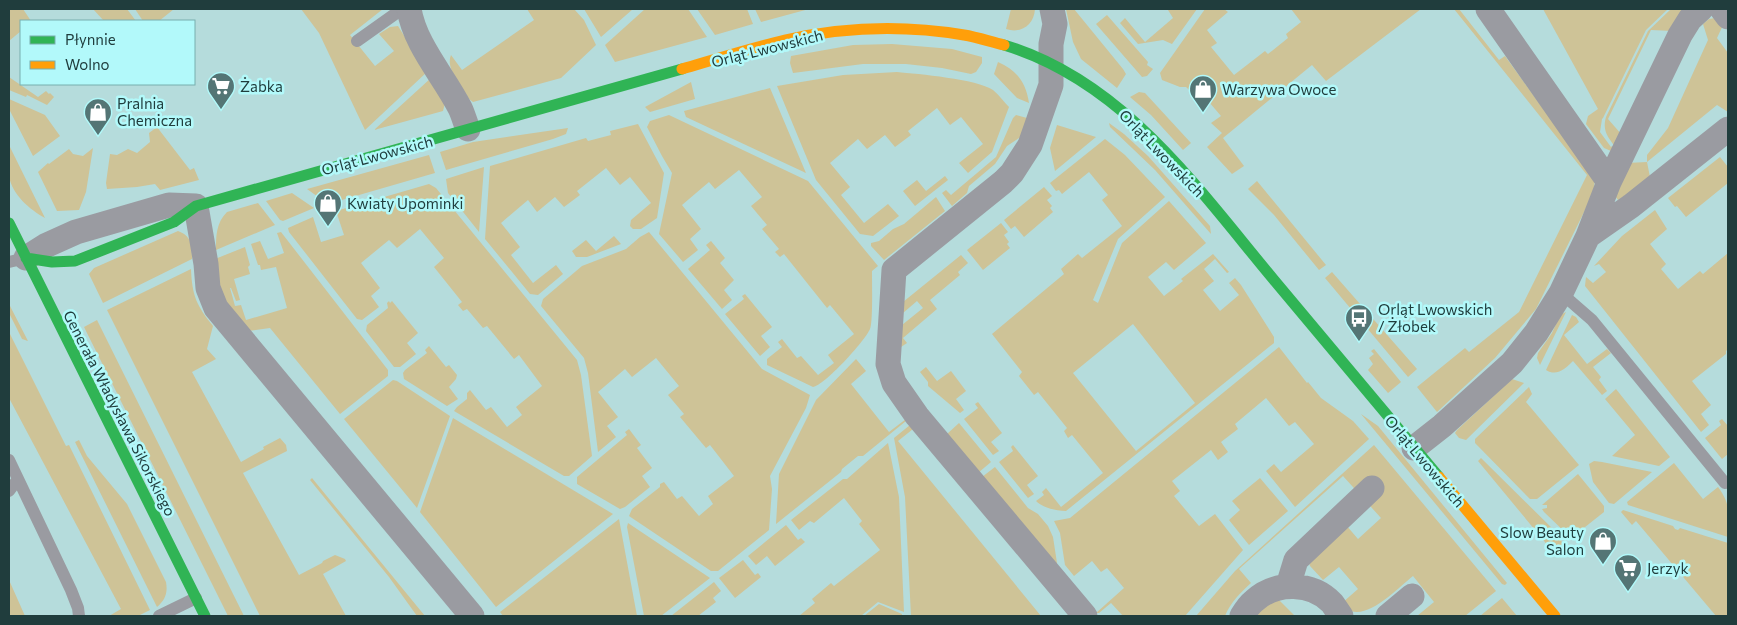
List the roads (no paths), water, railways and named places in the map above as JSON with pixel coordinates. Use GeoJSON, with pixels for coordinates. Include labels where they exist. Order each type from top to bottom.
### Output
{"type":"FeatureCollection","features":[{"type":"Feature","properties":{"kind":"street"},"geometry":{"type":"LineString","coordinates":[[408,9],[412,23],[438,54],[468,130]]}},
{"type":"Feature","properties":{"kind":"street"},"geometry":{"type":"LineString","coordinates":[[1052,9],[1055,24],[1051,44],[1051,85],[1034,137],[1012,173],[894,270],[888,364],[894,383],[917,416],[1085,616]]}},
{"type":"Feature","properties":{"kind":"street"},"geometry":{"type":"LineString","coordinates":[[1488,9],[1609,182]]}},
{"type":"Feature","properties":{"kind":"street"},"geometry":{"type":"LineString","coordinates":[[1414,448],[1442,426],[1520,355],[1536,333],[1561,293],[1588,236],[1609,182],[1685,26],[1701,9]]}},
{"type":"Feature","properties":{"kind":"street"},"geometry":{"type":"LineString","coordinates":[[1722,9],[1728,17]]}},
{"type":"Feature","properties":{"kind":"street","name":"Orląt Lwowskich"},"geometry":{"type":"LineString","coordinates":[[18,260],[76,232],[169,205],[196,206],[785,40],[853,30],[900,28],[950,33],[1007,46],[1052,64],[1087,85],[1127,114],[1162,148],[1212,205],[1555,616]]}},
{"type":"Feature","properties":{"kind":"street"},"geometry":{"type":"LineString","coordinates":[[1588,236],[1642,197],[1728,129]]}},
{"type":"Feature","properties":{"kind":"street"},"geometry":{"type":"LineString","coordinates":[[196,206],[208,288],[216,308],[472,616]]}},
{"type":"Feature","properties":{"kind":"street","name":"Generała Władysława Sikorskiego"},"geometry":{"type":"LineString","coordinates":[[9,223],[18,260],[205,616]]}},
{"type":"Feature","properties":{"kind":"street"},"geometry":{"type":"LineString","coordinates":[[1288,586],[1296,560],[1372,488]]}},
{"type":"Feature","properties":{"kind":"street"},"geometry":{"type":"LineString","coordinates":[[1242,616],[1253,601],[1269,590],[1288,586],[1304,587],[1319,593],[1332,603],[1341,616]]}},
{"type":"Feature","properties":{"kind":"street"},"geometry":{"type":"LineString","coordinates":[[1388,616],[1412,596]]}},
{"type":"Feature","properties":{"kind":"lane"},"geometry":{"type":"LineString","coordinates":[[358,42],[402,9]]}},
{"type":"Feature","properties":{"kind":"lane"},"geometry":{"type":"LineString","coordinates":[[1561,293],[1592,320],[1725,483]]}},
{"type":"Feature","properties":{"kind":"lane"},"geometry":{"type":"LineString","coordinates":[[9,460],[72,590],[79,616]]}},
{"type":"Feature","properties":{"kind":"lane"},"geometry":{"type":"LineString","coordinates":[[9,491],[18,479]]}},
{"type":"Feature","properties":{"kind":"lane"},"geometry":{"type":"LineString","coordinates":[[159,616],[196,598]]}},
{"type":"Feature","properties":{"kind":"place","name":"Żabka"},"geometry":{"type":"Point","coordinates":[221,110]}},
{"type":"Feature","properties":{"kind":"place","name":"Warzywa Owoce"},"geometry":{"type":"Point","coordinates":[1203,113]}},
{"type":"Feature","properties":{"kind":"place","name":"Pralnia Chemiczna"},"geometry":{"type":"Point","coordinates":[98,136]}},
{"type":"Feature","properties":{"kind":"place","name":"Kwiaty Upominki"},"geometry":{"type":"Point","coordinates":[328,227]}},
{"type":"Feature","properties":{"kind":"place","name":"Orląt Lwowskich / Żłobek"},"geometry":{"type":"Point","coordinates":[1359,342]}},
{"type":"Feature","properties":{"kind":"place","name":"Slow Beauty Salon"},"geometry":{"type":"Point","coordinates":[1603,565]}},
{"type":"Feature","properties":{"kind":"place","name":"Jerzyk"},"geometry":{"type":"Point","coordinates":[1628,592]}}]}
